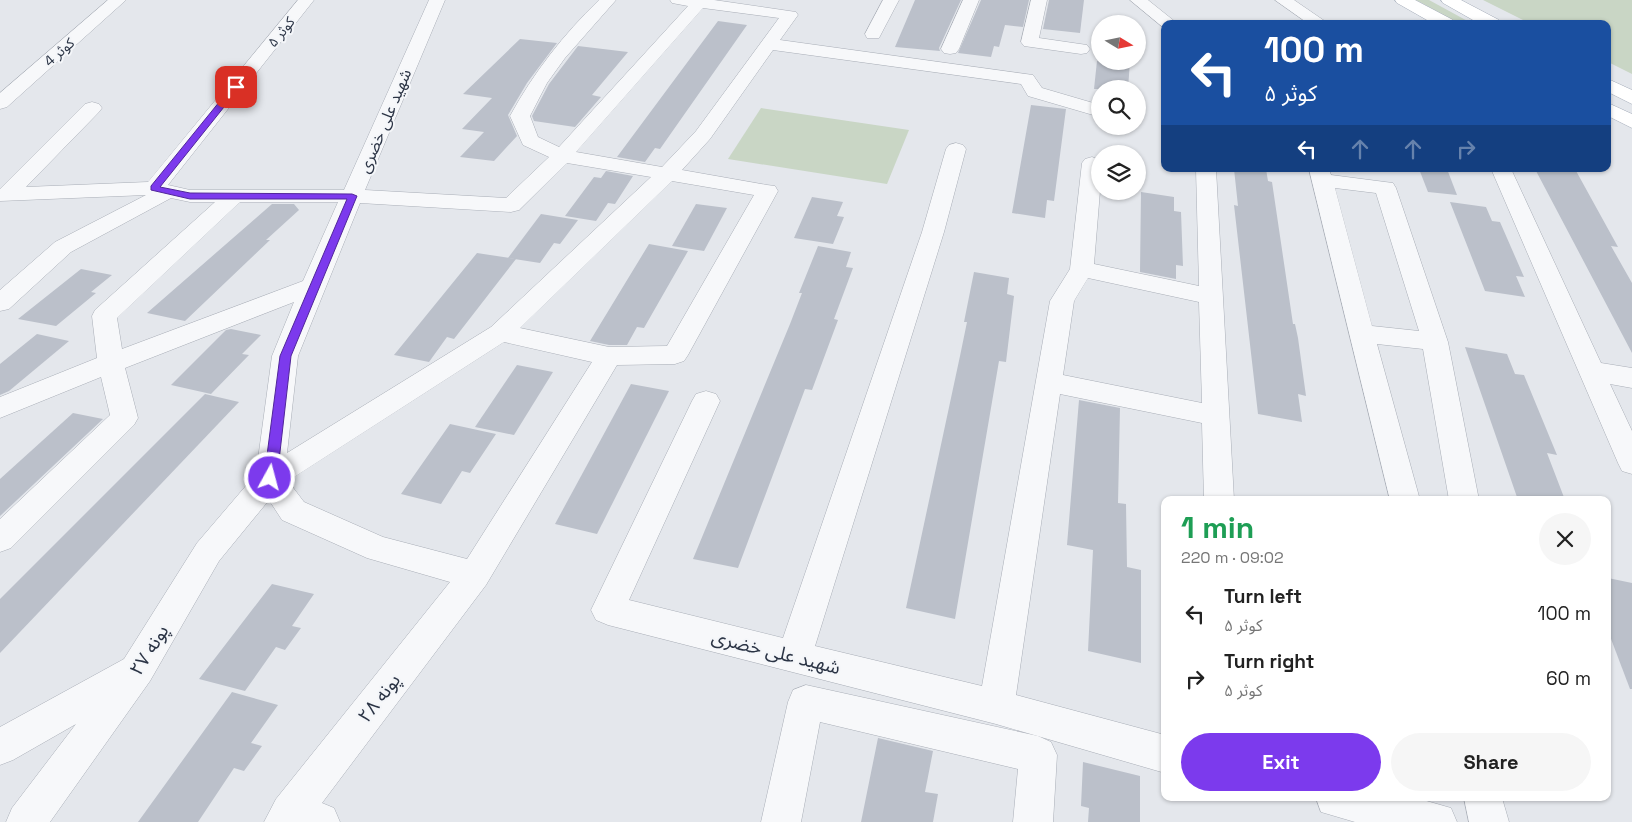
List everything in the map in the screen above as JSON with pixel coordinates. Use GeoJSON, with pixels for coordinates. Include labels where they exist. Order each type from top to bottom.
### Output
{"type":"FeatureCollection","features":[{"type":"Feature","properties":{"kind":"main road"},"geometry":{"type":"LineString","coordinates":[[1403,0],[1440,20]]}},
{"type":"Feature","properties":{"kind":"main road"},"geometry":{"type":"LineString","coordinates":[[1449,0],[1486,20]]}},
{"type":"Feature","properties":{"kind":"main road"},"geometry":{"type":"LineString","coordinates":[[1611,87],[1632,98]]}},
{"type":"Feature","properties":{"kind":"main road"},"geometry":{"type":"LineString","coordinates":[[1611,111],[1632,122]]}},
{"type":"Feature","properties":{"kind":"street","name":"کوثر 4"},"geometry":{"type":"LineString","coordinates":[[0,103],[118,0]]}},
{"type":"Feature","properties":{"kind":"street","name":"کوثر ۵"},"geometry":{"type":"LineString","coordinates":[[162,190],[306,0]]}},
{"type":"Feature","properties":{"kind":"street","name":"شهید علی خضری"},"geometry":{"type":"LineString","coordinates":[[270,478],[285,356],[313,286],[437,0]]}},
{"type":"Feature","properties":{"kind":"street"},"geometry":{"type":"LineString","coordinates":[[500,333],[609,356],[675,355],[767,191],[562,156],[530,141],[520,116],[535,86],[561,48],[608,0]]}},
{"type":"Feature","properties":{"kind":"street"},"geometry":{"type":"LineString","coordinates":[[678,0],[701,1]]}},
{"type":"Feature","properties":{"kind":"street"},"geometry":{"type":"LineString","coordinates":[[873,34],[891,0]]}},
{"type":"Feature","properties":{"kind":"street"},"geometry":{"type":"LineString","coordinates":[[950,49],[971,0]]}},
{"type":"Feature","properties":{"kind":"street"},"geometry":{"type":"LineString","coordinates":[[1039,0],[1030,42],[1081,48]]}},
{"type":"Feature","properties":{"kind":"street"},"geometry":{"type":"LineString","coordinates":[[1138,0],[1165,20]]}},
{"type":"Feature","properties":{"kind":"street"},"geometry":{"type":"LineString","coordinates":[[1283,0],[1315,20]]}},
{"type":"Feature","properties":{"kind":"street"},"geometry":{"type":"LineString","coordinates":[[4,194],[162,190],[190,196],[352,196],[511,205],[562,156],[701,1]]}},
{"type":"Feature","properties":{"kind":"street","name":"پونه ۲۷"},"geometry":{"type":"LineString","coordinates":[[26,822],[138,669],[208,552],[270,478],[500,333],[666,175],[703,135],[790,15],[701,1]]}},
{"type":"Feature","properties":{"kind":"street"},"geometry":{"type":"LineString","coordinates":[[768,44],[1027,79],[1035,92],[1091,109]]}},
{"type":"Feature","properties":{"kind":"street"},"geometry":{"type":"LineString","coordinates":[[4,194],[92,108]]}},
{"type":"Feature","properties":{"kind":"street"},"geometry":{"type":"LineString","coordinates":[[794,657],[933,232],[956,149]]}},
{"type":"Feature","properties":{"kind":"street"},"geometry":{"type":"LineString","coordinates":[[1206,172],[1220,496]]}},
{"type":"Feature","properties":{"kind":"street"},"geometry":{"type":"LineString","coordinates":[[1502,172],[1632,463]]}},
{"type":"Feature","properties":{"kind":"street"},"geometry":{"type":"LineString","coordinates":[[996,707],[1062,301],[1082,270],[1091,174]]}},
{"type":"Feature","properties":{"kind":"street"},"geometry":{"type":"LineString","coordinates":[[1404,496],[1320,174],[1385,188],[1435,342],[1463,496]]}},
{"type":"Feature","properties":{"kind":"street"},"geometry":{"type":"LineString","coordinates":[[0,303],[63,247],[162,190]]}},
{"type":"Feature","properties":{"kind":"street"},"geometry":{"type":"LineString","coordinates":[[0,539],[124,418],[111,363],[104,316],[207,223],[235,195]]}},
{"type":"Feature","properties":{"kind":"street"},"geometry":{"type":"LineString","coordinates":[[1082,270],[1211,297]]}},
{"type":"Feature","properties":{"kind":"street"},"geometry":{"type":"LineString","coordinates":[[0,408],[111,363],[313,286]]}},
{"type":"Feature","properties":{"kind":"street"},"geometry":{"type":"LineString","coordinates":[[1361,333],[1435,342]]}},
{"type":"Feature","properties":{"kind":"street","name":"پونه ۲۸"},"geometry":{"type":"LineString","coordinates":[[298,819],[475,575],[609,356]]}},
{"type":"Feature","properties":{"kind":"street"},"geometry":{"type":"LineString","coordinates":[[1591,371],[1632,378]]}},
{"type":"Feature","properties":{"kind":"street"},"geometry":{"type":"LineString","coordinates":[[1050,382],[1216,416]]}},
{"type":"Feature","properties":{"kind":"street","name":"شهید علی خضری"},"geometry":{"type":"LineString","coordinates":[[706,401],[608,610],[996,707],[1161,753]]}},
{"type":"Feature","properties":{"kind":"street"},"geometry":{"type":"LineString","coordinates":[[270,478],[293,511],[378,549],[475,575]]}},
{"type":"Feature","properties":{"kind":"street"},"geometry":{"type":"LineString","coordinates":[[0,747],[138,669]]}},
{"type":"Feature","properties":{"kind":"street"},"geometry":{"type":"LineString","coordinates":[[780,822],[806,702],[1038,755],[1033,822]]}},
{"type":"Feature","properties":{"kind":"street"},"geometry":{"type":"LineString","coordinates":[[1348,801],[1437,822]]}},
{"type":"Feature","properties":{"kind":"street"},"geometry":{"type":"LineString","coordinates":[[1484,801],[1489,822]]}},
{"type":"Feature","properties":{"kind":"green space"},"geometry":{"type":"Polygon","coordinates":[[[1416,0],[1429,0],[1466,20],[1453,20],[1416,0]]]}},
{"type":"Feature","properties":{"kind":"green space"},"geometry":{"type":"Polygon","coordinates":[[[1483,0],[1632,0],[1632,74],[1611,64],[1611,20],[1523,20],[1483,0]]]}},
{"type":"Feature","properties":{"kind":"green space"},"geometry":{"type":"Polygon","coordinates":[[[761,108],[909,130],[887,184],[728,159],[761,108]]]}},
{"type":"Feature","properties":{"kind":"building"},"geometry":{"type":"Polygon","coordinates":[[[915,0],[961,0],[939,48],[940,51],[895,47],[915,0]]]}},
{"type":"Feature","properties":{"kind":"building"},"geometry":{"type":"Polygon","coordinates":[[[981,0],[1029,0],[1023,27],[1005,25],[999,47],[994,46],[991,57],[958,53],[981,0]]]}},
{"type":"Feature","properties":{"kind":"building"},"geometry":{"type":"Polygon","coordinates":[[[1049,0],[1084,0],[1080,33],[1043,29],[1049,0]]]}},
{"type":"Feature","properties":{"kind":"building"},"geometry":{"type":"Polygon","coordinates":[[[718,21],[747,25],[660,149],[655,148],[645,162],[617,157],[718,21]]]}},
{"type":"Feature","properties":{"kind":"building"},"geometry":{"type":"Polygon","coordinates":[[[520,39],[557,43],[527,83],[508,115],[517,136],[494,161],[460,157],[484,132],[462,129],[492,98],[463,94],[520,39]]]}},
{"type":"Feature","properties":{"kind":"building"},"geometry":{"type":"Polygon","coordinates":[[[578,46],[628,52],[592,95],[601,97],[575,127],[534,121],[532,116],[549,84],[578,46]]]}},
{"type":"Feature","properties":{"kind":"building"},"geometry":{"type":"Polygon","coordinates":[[[1096,70],[1129,70],[1129,80],[1095,80],[1096,70]]]}},
{"type":"Feature","properties":{"kind":"building"},"geometry":{"type":"Polygon","coordinates":[[[1031,105],[1066,109],[1054,201],[1047,200],[1045,218],[1012,213],[1031,105]]]}},
{"type":"Feature","properties":{"kind":"building"},"geometry":{"type":"Polygon","coordinates":[[[606,171],[633,176],[615,204],[608,203],[596,221],[565,216],[594,177],[601,178],[606,171]]]}},
{"type":"Feature","properties":{"kind":"building"},"geometry":{"type":"Polygon","coordinates":[[[1234,172],[1266,172],[1268,181],[1272,182],[1293,324],[1295,324],[1298,338],[1306,396],[1298,394],[1302,422],[1258,414],[1234,205],[1238,206],[1234,172]]]}},
{"type":"Feature","properties":{"kind":"building"},"geometry":{"type":"Polygon","coordinates":[[[1420,172],[1448,172],[1457,195],[1428,192],[1420,172]]]}},
{"type":"Feature","properties":{"kind":"building"},"geometry":{"type":"Polygon","coordinates":[[[1537,172],[1577,172],[1618,247],[1611,246],[1632,283],[1632,353],[1537,172]]]}},
{"type":"Feature","properties":{"kind":"building"},"geometry":{"type":"Polygon","coordinates":[[[1146,193],[1174,197],[1174,211],[1181,212],[1183,266],[1176,265],[1176,279],[1140,272],[1141,200],[1146,200],[1146,193]]]}},
{"type":"Feature","properties":{"kind":"building"},"geometry":{"type":"Polygon","coordinates":[[[812,197],[843,202],[837,216],[844,217],[833,244],[794,238],[812,197]]]}},
{"type":"Feature","properties":{"kind":"building"},"geometry":{"type":"Polygon","coordinates":[[[1450,202],[1486,207],[1492,221],[1500,222],[1524,277],[1516,276],[1525,297],[1485,291],[1450,202]]]}},
{"type":"Feature","properties":{"kind":"building"},"geometry":{"type":"Polygon","coordinates":[[[272,204],[294,204],[299,210],[266,240],[270,240],[185,321],[147,313],[272,204]]]}},
{"type":"Feature","properties":{"kind":"building"},"geometry":{"type":"Polygon","coordinates":[[[696,204],[727,208],[704,251],[672,246],[696,204]]]}},
{"type":"Feature","properties":{"kind":"building"},"geometry":{"type":"Polygon","coordinates":[[[541,214],[578,220],[560,244],[554,243],[540,263],[508,258],[541,214]]]}},
{"type":"Feature","properties":{"kind":"building"},"geometry":{"type":"Polygon","coordinates":[[[649,244],[688,251],[644,328],[637,327],[627,345],[609,345],[590,341],[649,244]]]}},
{"type":"Feature","properties":{"kind":"building"},"geometry":{"type":"Polygon","coordinates":[[[818,246],[851,252],[846,267],[853,268],[834,319],[838,320],[812,390],[805,389],[738,568],[693,559],[790,324],[802,293],[799,293],[818,246]]]}},
{"type":"Feature","properties":{"kind":"building"},"geometry":{"type":"Polygon","coordinates":[[[477,253],[516,259],[454,339],[447,337],[429,362],[394,355],[477,253]]]}},
{"type":"Feature","properties":{"kind":"building"},"geometry":{"type":"Polygon","coordinates":[[[81,269],[112,275],[91,292],[96,293],[56,326],[18,319],[81,269]]]}},
{"type":"Feature","properties":{"kind":"building"},"geometry":{"type":"Polygon","coordinates":[[[974,272],[1009,278],[1007,294],[1014,296],[1006,362],[999,361],[955,619],[906,608],[967,322],[964,322],[974,272]]]}},
{"type":"Feature","properties":{"kind":"building"},"geometry":{"type":"Polygon","coordinates":[[[231,329],[261,335],[242,354],[249,355],[211,394],[171,385],[226,330],[231,329]]]}},
{"type":"Feature","properties":{"kind":"building"},"geometry":{"type":"Polygon","coordinates":[[[37,334],[69,341],[9,391],[0,395],[0,364],[37,334]]]}},
{"type":"Feature","properties":{"kind":"building"},"geometry":{"type":"Polygon","coordinates":[[[1465,347],[1507,354],[1515,374],[1524,375],[1557,455],[1547,453],[1563,496],[1517,496],[1465,347]]]}},
{"type":"Feature","properties":{"kind":"building"},"geometry":{"type":"Polygon","coordinates":[[[517,365],[553,372],[514,435],[475,427],[517,365]]]}},
{"type":"Feature","properties":{"kind":"building"},"geometry":{"type":"Polygon","coordinates":[[[631,384],[669,391],[597,534],[555,524],[631,384]]]}},
{"type":"Feature","properties":{"kind":"building"},"geometry":{"type":"Polygon","coordinates":[[[205,394],[239,402],[0,653],[0,599],[205,394]]]}},
{"type":"Feature","properties":{"kind":"building"},"geometry":{"type":"Polygon","coordinates":[[[1079,400],[1120,408],[1118,503],[1126,504],[1127,567],[1141,570],[1141,663],[1088,651],[1093,550],[1067,545],[1079,400]]]}},
{"type":"Feature","properties":{"kind":"building"},"geometry":{"type":"Polygon","coordinates":[[[73,413],[103,419],[0,516],[0,479],[73,413]]]}},
{"type":"Feature","properties":{"kind":"building"},"geometry":{"type":"Polygon","coordinates":[[[450,424],[496,434],[470,473],[462,471],[441,504],[401,494],[450,424]]]}},
{"type":"Feature","properties":{"kind":"building"},"geometry":{"type":"Polygon","coordinates":[[[1611,579],[1632,583],[1632,689],[1630,689],[1611,639],[1611,579]]]}},
{"type":"Feature","properties":{"kind":"building"},"geometry":{"type":"Polygon","coordinates":[[[272,584],[314,594],[292,626],[301,628],[285,650],[276,647],[245,691],[199,679],[272,584]]]}},
{"type":"Feature","properties":{"kind":"building"},"geometry":{"type":"Polygon","coordinates":[[[232,692],[278,705],[251,743],[262,746],[244,771],[234,768],[198,822],[138,822],[232,692]]]}},
{"type":"Feature","properties":{"kind":"building"},"geometry":{"type":"Polygon","coordinates":[[[878,738],[933,751],[925,792],[938,794],[933,822],[861,822],[878,738]]]}},
{"type":"Feature","properties":{"kind":"building"},"geometry":{"type":"Polygon","coordinates":[[[1083,762],[1140,776],[1140,822],[1088,822],[1089,808],[1081,806],[1083,762]]]}},
{"type":"Feature","properties":{"kind":"route"},"geometry":{"type":"LineString","coordinates":[[236,87],[154,188],[190,196],[352,196],[285,356],[270,478]]}}]}
